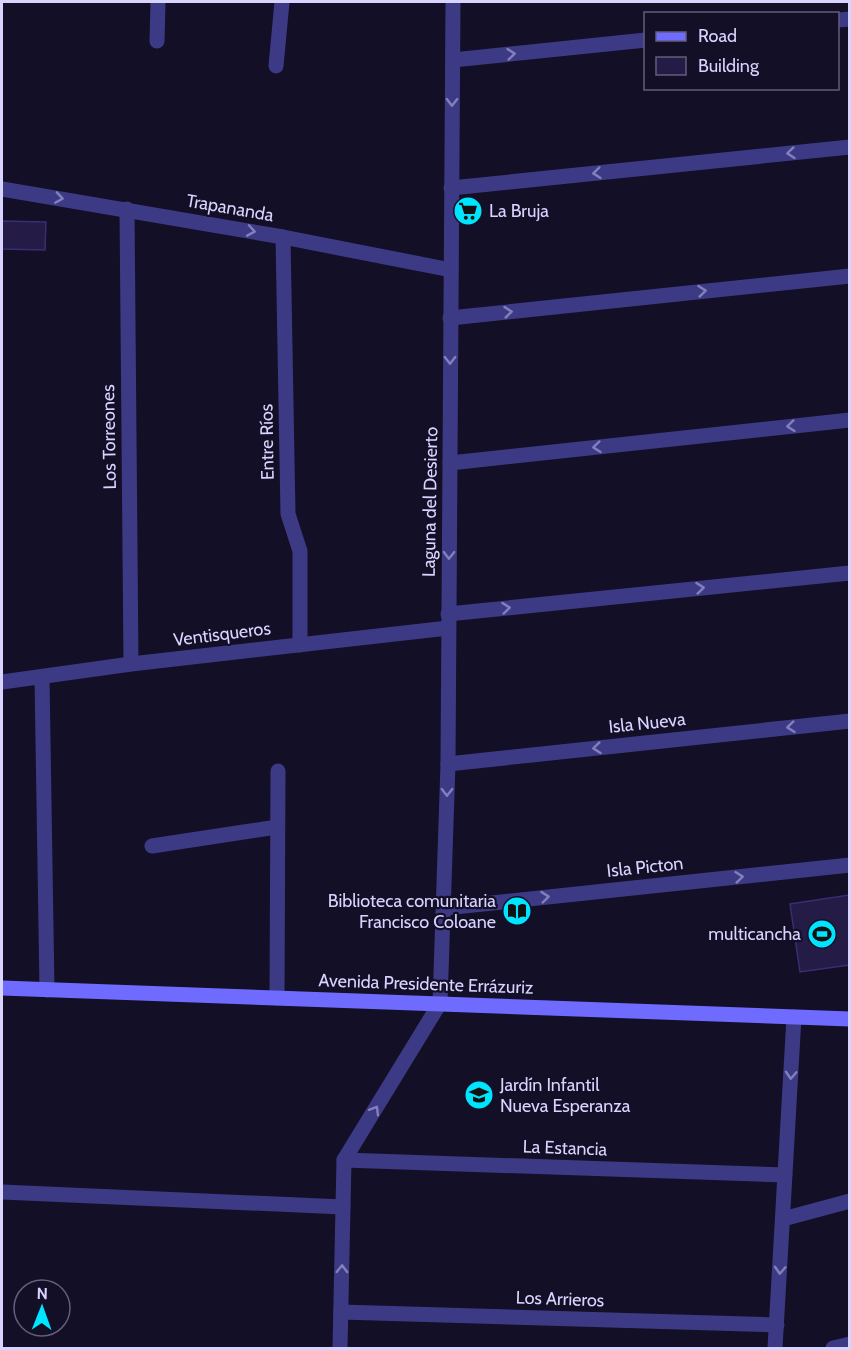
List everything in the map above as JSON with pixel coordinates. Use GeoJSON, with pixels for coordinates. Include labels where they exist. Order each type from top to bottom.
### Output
{"type":"FeatureCollection","features":[{"type":"Feature","properties":{"kind":"street"},"geometry":{"type":"LineString","coordinates":[[157,41],[158,2]]}},
{"type":"Feature","properties":{"kind":"street"},"geometry":{"type":"LineString","coordinates":[[276,66],[282,2]]}},
{"type":"Feature","properties":{"kind":"street","name":"Laguna del Desierto"},"geometry":{"type":"LineString","coordinates":[[440,1003],[445,908],[448,764],[453,2]]}},
{"type":"Feature","properties":{"kind":"street"},"geometry":{"type":"LineString","coordinates":[[453,60],[644,40]]}},
{"type":"Feature","properties":{"kind":"street"},"geometry":{"type":"LineString","coordinates":[[451,188],[849,147]]}},
{"type":"Feature","properties":{"kind":"street","name":"Trapananda"},"geometry":{"type":"LineString","coordinates":[[2,189],[283,237],[451,270]]}},
{"type":"Feature","properties":{"kind":"street","name":"Los Torreones"},"geometry":{"type":"LineString","coordinates":[[127,209],[131,664]]}},
{"type":"Feature","properties":{"kind":"street","name":"Entre Ríos"},"geometry":{"type":"LineString","coordinates":[[283,237],[288,514],[300,551],[300,645]]}},
{"type":"Feature","properties":{"kind":"street"},"geometry":{"type":"LineString","coordinates":[[450,318],[849,276]]}},
{"type":"Feature","properties":{"kind":"street"},"geometry":{"type":"LineString","coordinates":[[450,463],[849,420]]}},
{"type":"Feature","properties":{"kind":"street","name":"Ventisqueros"},"geometry":{"type":"LineString","coordinates":[[2,682],[131,664],[300,645],[448,621],[849,573]]}},
{"type":"Feature","properties":{"kind":"street"},"geometry":{"type":"LineString","coordinates":[[42,677],[47,990]]}},
{"type":"Feature","properties":{"kind":"street","name":"Isla Nueva"},"geometry":{"type":"LineString","coordinates":[[448,764],[849,721]]}},
{"type":"Feature","properties":{"kind":"street"},"geometry":{"type":"LineString","coordinates":[[277,998],[278,771]]}},
{"type":"Feature","properties":{"kind":"street"},"geometry":{"type":"LineString","coordinates":[[152,846],[277,827]]}},
{"type":"Feature","properties":{"kind":"street","name":"Isla Picton"},"geometry":{"type":"LineString","coordinates":[[445,908],[849,866]]}},
{"type":"Feature","properties":{"kind":"street","name":"Avenida Presidente Errázuriz"},"geometry":{"type":"LineString","coordinates":[[2,988],[849,1019]]}},
{"type":"Feature","properties":{"kind":"street"},"geometry":{"type":"LineString","coordinates":[[340,1348],[344,1160],[440,1003]]}},
{"type":"Feature","properties":{"kind":"street"},"geometry":{"type":"LineString","coordinates":[[776,1348],[794,1017]]}},
{"type":"Feature","properties":{"kind":"street","name":"La Estancia"},"geometry":{"type":"LineString","coordinates":[[344,1160],[785,1175]]}},
{"type":"Feature","properties":{"kind":"street"},"geometry":{"type":"LineString","coordinates":[[2,1192],[343,1207]]}},
{"type":"Feature","properties":{"kind":"street"},"geometry":{"type":"LineString","coordinates":[[783,1219],[849,1201]]}},
{"type":"Feature","properties":{"kind":"street","name":"Los Arrieros"},"geometry":{"type":"LineString","coordinates":[[341,1312],[777,1325]]}},
{"type":"Feature","properties":{"kind":"street"},"geometry":{"type":"LineString","coordinates":[[833,1348],[849,1344]]}},
{"type":"Feature","properties":{"kind":"building"},"geometry":{"type":"Polygon","coordinates":[[[2,221],[46,222],[45,250],[2,249],[2,221]]]}},
{"type":"Feature","properties":{"kind":"building","name":"multicancha"},"geometry":{"type":"Polygon","coordinates":[[[849,895],[849,965],[800,972],[790,904],[849,895]]]}},
{"type":"Feature","properties":{"kind":"place","name":"La Bruja"},"geometry":{"type":"Point","coordinates":[468,211]}},
{"type":"Feature","properties":{"kind":"place","name":"Biblioteca comunitaria Francisco Coloane"},"geometry":{"type":"Point","coordinates":[517,911]}},
{"type":"Feature","properties":{"kind":"place","name":"multicancha"},"geometry":{"type":"Point","coordinates":[822,934]}},
{"type":"Feature","properties":{"kind":"place","name":"Jardín Infantil Nueva Esperanza"},"geometry":{"type":"Point","coordinates":[479,1095]}}]}
